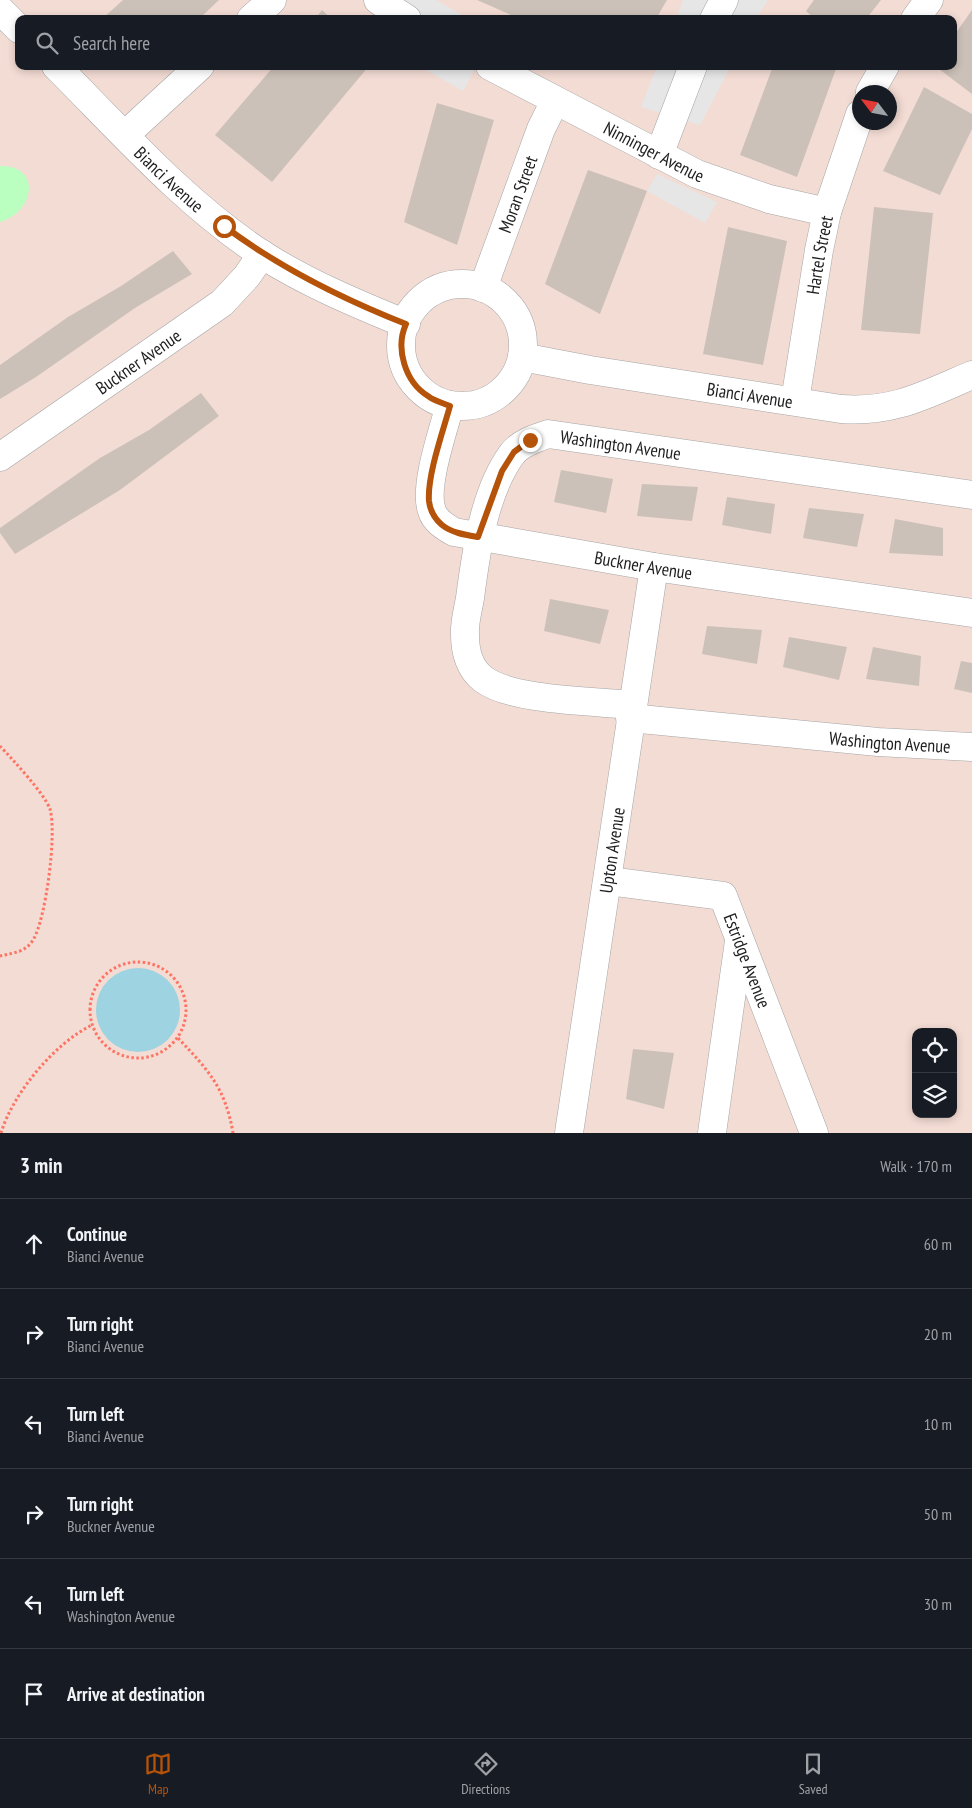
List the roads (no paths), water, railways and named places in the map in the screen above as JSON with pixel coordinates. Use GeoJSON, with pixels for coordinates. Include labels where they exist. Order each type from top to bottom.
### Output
{"type":"FeatureCollection","features":[{"type":"Feature","properties":{"kind":"street"},"geometry":{"type":"LineString","coordinates":[[255,15],[272,0]]}},
{"type":"Feature","properties":{"kind":"street"},"geometry":{"type":"LineString","coordinates":[[378,0],[401,15]]}},
{"type":"Feature","properties":{"kind":"street"},"geometry":{"type":"LineString","coordinates":[[716,15],[724,0]]}},
{"type":"Feature","properties":{"kind":"street"},"geometry":{"type":"LineString","coordinates":[[918,15],[929,0]]}},
{"type":"Feature","properties":{"kind":"street"},"geometry":{"type":"LineString","coordinates":[[0,10],[15,25]]}},
{"type":"Feature","properties":{"kind":"street","name":"Bianci Avenue"},"geometry":{"type":"LineString","coordinates":[[60,70],[200,207],[262,254],[339,296],[406,324]]}},
{"type":"Feature","properties":{"kind":"street"},"geometry":{"type":"LineString","coordinates":[[125,135],[196,70]]}},
{"type":"Feature","properties":{"kind":"street","name":"Ninninger Avenue"},"geometry":{"type":"LineString","coordinates":[[497,70],[659,155],[732,188],[827,212]]}},
{"type":"Feature","properties":{"kind":"street"},"geometry":{"type":"LineString","coordinates":[[659,155],[691,70]]}},
{"type":"Feature","properties":{"kind":"street"},"geometry":{"type":"LineString","coordinates":[[874,85],[882,70]]}},
{"type":"Feature","properties":{"kind":"street","name":"Moran Street"},"geometry":{"type":"LineString","coordinates":[[483,288],[541,129],[555,102]]}},
{"type":"Feature","properties":{"kind":"street","name":"Hartel Street"},"geometry":{"type":"LineString","coordinates":[[795,401],[819,250],[827,212],[855,130]]}},
{"type":"Feature","properties":{"kind":"street","name":"Buckner Avenue"},"geometry":{"type":"LineString","coordinates":[[0,457],[222,303],[247,276],[262,254]]}},
{"type":"Feature","properties":{"kind":"street"},"geometry":{"type":"LineString","coordinates":[[474,284],[483,288],[496,294],[513,311],[522,333],[522,357],[513,379],[496,396],[474,405],[450,406],[428,396],[411,379],[402,357],[402,333],[411,311],[428,294],[450,285],[474,284]]}},
{"type":"Feature","properties":{"kind":"street","name":"Bianci Avenue"},"geometry":{"type":"LineString","coordinates":[[522,357],[590,370],[849,410],[866,411],[890,408],[972,375]]}},
{"type":"Feature","properties":{"kind":"street","name":"Buckner Avenue"},"geometry":{"type":"LineString","coordinates":[[450,406],[430,484],[429,501],[432,514],[442,525],[454,532],[654,567],[972,613]]}},
{"type":"Feature","properties":{"kind":"street","name":"Washington Avenue"},"geometry":{"type":"LineString","coordinates":[[972,495],[548,434],[530,440],[514,452],[502,471],[478,537],[465,635],[470,664],[483,679],[517,693],[630,711],[878,742],[972,747]]}},
{"type":"Feature","properties":{"kind":"street","name":"Upton Avenue"},"geometry":{"type":"LineString","coordinates":[[569,1133],[609,881],[630,711],[654,567]]}},
{"type":"Feature","properties":{"kind":"street","name":"Estridge Avenue"},"geometry":{"type":"LineString","coordinates":[[609,881],[723,896],[814,1133]]}},
{"type":"Feature","properties":{"kind":"street"},"geometry":{"type":"LineString","coordinates":[[712,1133],[739,940]]}},
{"type":"Feature","properties":{"kind":"water"},"geometry":{"type":"Polygon","coordinates":[[[138,968],[154,971],[168,980],[177,994],[180,1010],[177,1026],[168,1040],[154,1049],[138,1052],[122,1049],[108,1040],[99,1026],[96,1010],[99,994],[108,980],[122,971],[138,968]]]}}]}
